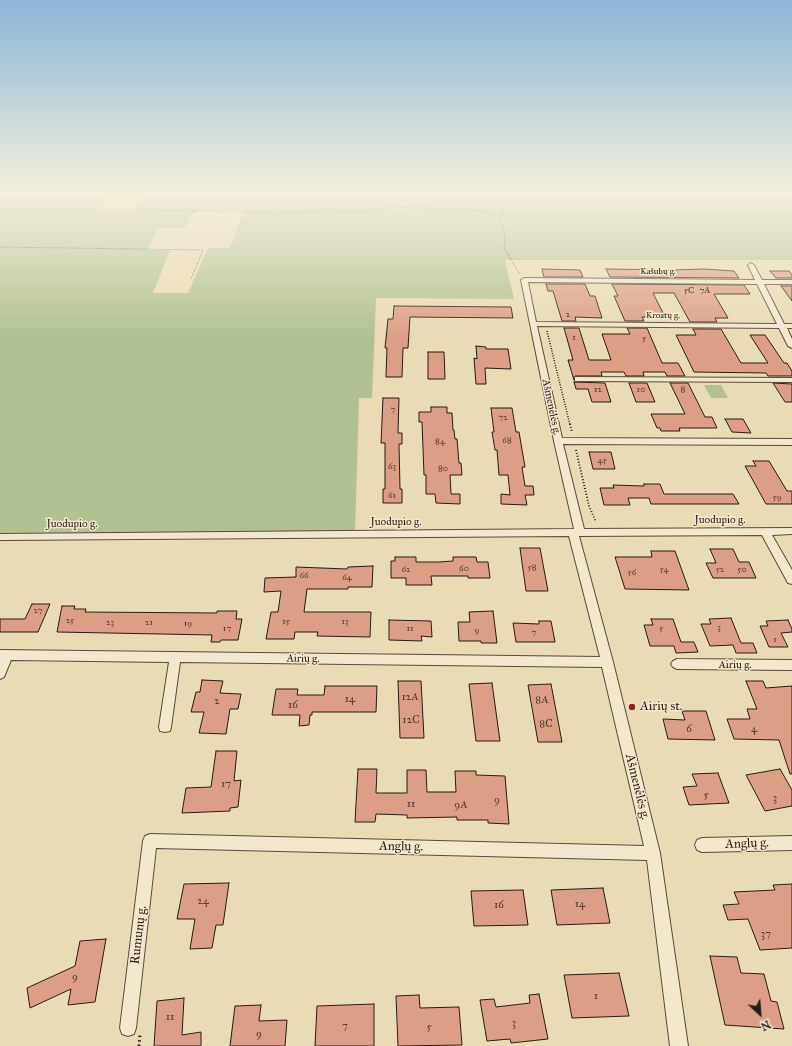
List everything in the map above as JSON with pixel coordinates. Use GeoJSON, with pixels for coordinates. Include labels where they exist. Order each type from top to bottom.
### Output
{"type":"FeatureCollection","features":[{"type":"Feature","properties":{"kind":"street"},"geometry":{"type":"LineString","coordinates":[[751,265],[792,346]]}},
{"type":"Feature","properties":{"kind":"street","name":"Kašubų g."},"geometry":{"type":"LineString","coordinates":[[524,280],[792,282]]}},
{"type":"Feature","properties":{"kind":"street","name":"Ašmenėlės g."},"geometry":{"type":"LineString","coordinates":[[524,280],[577,533],[653,853],[679,1046]]}},
{"type":"Feature","properties":{"kind":"street","name":"Kroatų g."},"geometry":{"type":"LineString","coordinates":[[533,324],[792,326]]}},
{"type":"Feature","properties":{"kind":"street"},"geometry":{"type":"LineString","coordinates":[[578,379],[792,380]]}},
{"type":"Feature","properties":{"kind":"street"},"geometry":{"type":"LineString","coordinates":[[558,441],[792,442]]}},
{"type":"Feature","properties":{"kind":"street"},"geometry":{"type":"LineString","coordinates":[[764,531],[792,580]]}},
{"type":"Feature","properties":{"kind":"street","name":"Juodupio g."},"geometry":{"type":"LineString","coordinates":[[0,537],[792,531]]}},
{"type":"Feature","properties":{"kind":"street"},"geometry":{"type":"LineString","coordinates":[[0,674],[3,655]]}},
{"type":"Feature","properties":{"kind":"street","name":"Airių g."},"geometry":{"type":"LineString","coordinates":[[3,655],[607,662]]}},
{"type":"Feature","properties":{"kind":"street"},"geometry":{"type":"LineString","coordinates":[[165,727],[175,658]]}},
{"type":"Feature","properties":{"kind":"street","name":"Airių g."},"geometry":{"type":"LineString","coordinates":[[677,664],[792,665]]}},
{"type":"Feature","properties":{"kind":"street","name":"Anglų g."},"geometry":{"type":"LineString","coordinates":[[150,841],[653,853]]}},
{"type":"Feature","properties":{"kind":"street","name":"Rumunų g."},"geometry":{"type":"LineString","coordinates":[[128,1028],[150,841]]}},
{"type":"Feature","properties":{"kind":"street","name":"Anglų g."},"geometry":{"type":"LineString","coordinates":[[702,845],[792,843]]}},
{"type":"Feature","properties":{"kind":"path"},"geometry":{"type":"LineString","coordinates":[[505,241],[504,248],[524,280]]}},
{"type":"Feature","properties":{"kind":"path"},"geometry":{"type":"LineString","coordinates":[[0,247],[200,248],[203,250],[191,279]]}},
{"type":"Feature","properties":{"kind":"path"},"geometry":{"type":"LineString","coordinates":[[545,324],[589,506],[601,533]]}},
{"type":"Feature","properties":{"kind":"green space"},"geometry":{"type":"Polygon","coordinates":[[[0,241],[152,241],[147,250],[170,250],[153,293],[188,293],[208,248],[230,248],[233,241],[792,241],[792,260],[505,260],[514,299],[376,298],[372,398],[359,398],[355,533],[0,534],[0,241]]]}},
{"type":"Feature","properties":{"kind":"green space"},"geometry":{"type":"Polygon","coordinates":[[[704,385],[721,385],[728,398],[711,398],[704,385]]]}},
{"type":"Feature","properties":{"kind":"building"},"geometry":{"type":"Polygon","coordinates":[[[542,269],[580,270],[583,277],[544,277],[542,269]]]}},
{"type":"Feature","properties":{"kind":"building"},"geometry":{"type":"Polygon","coordinates":[[[606,269],[704,269],[734,271],[739,278],[610,277],[606,269]]]}},
{"type":"Feature","properties":{"kind":"building"},"geometry":{"type":"Polygon","coordinates":[[[770,271],[789,271],[792,278],[776,278],[770,271]]]}},
{"type":"Feature","properties":{"kind":"building"},"geometry":{"type":"Polygon","coordinates":[[[546,284],[585,284],[590,296],[595,296],[602,318],[575,317],[576,321],[562,321],[553,291],[548,291],[546,284]]]}},
{"type":"Feature","properties":{"kind":"building"},"geometry":{"type":"Polygon","coordinates":[[[612,284],[744,285],[750,294],[714,294],[728,318],[715,318],[717,322],[690,322],[674,293],[653,293],[665,317],[642,317],[644,321],[625,321],[614,296],[618,296],[612,284]]]}},
{"type":"Feature","properties":{"kind":"building"},"geometry":{"type":"Polygon","coordinates":[[[781,286],[792,286],[792,301],[781,286]]]}},
{"type":"Feature","properties":{"kind":"building"},"geometry":{"type":"Polygon","coordinates":[[[394,306],[511,307],[513,318],[410,317],[408,348],[403,348],[402,377],[386,377],[387,348],[385,348],[388,319],[393,319],[394,306]]]}},
{"type":"Feature","properties":{"kind":"building"},"geometry":{"type":"Polygon","coordinates":[[[564,328],[579,328],[589,360],[611,360],[602,334],[630,334],[627,328],[647,328],[662,363],[678,363],[685,376],[667,376],[665,372],[643,372],[644,376],[626,376],[624,372],[601,372],[602,376],[575,376],[574,380],[568,360],[573,360],[564,328]]]}},
{"type":"Feature","properties":{"kind":"building"},"geometry":{"type":"Polygon","coordinates":[[[693,329],[721,329],[741,363],[768,363],[750,335],[765,335],[784,363],[787,363],[792,371],[792,376],[768,376],[766,373],[694,372],[676,335],[696,335],[693,329]]]}},
{"type":"Feature","properties":{"kind":"building"},"geometry":{"type":"Polygon","coordinates":[[[476,346],[486,347],[486,349],[508,349],[511,369],[485,368],[486,384],[476,384],[474,358],[477,359],[476,346]]]}},
{"type":"Feature","properties":{"kind":"building"},"geometry":{"type":"Polygon","coordinates":[[[428,352],[444,352],[445,379],[428,379],[428,352]]]}},
{"type":"Feature","properties":{"kind":"building"},"geometry":{"type":"Polygon","coordinates":[[[574,382],[605,383],[611,402],[592,402],[588,389],[576,389],[574,382]]]}},
{"type":"Feature","properties":{"kind":"building"},"geometry":{"type":"Polygon","coordinates":[[[629,383],[647,383],[655,402],[636,402],[629,383]]]}},
{"type":"Feature","properties":{"kind":"building"},"geometry":{"type":"Polygon","coordinates":[[[670,383],[688,383],[705,417],[712,417],[717,428],[679,428],[680,431],[661,431],[660,428],[657,428],[651,414],[685,414],[670,383]]]}},
{"type":"Feature","properties":{"kind":"building"},"geometry":{"type":"Polygon","coordinates":[[[773,383],[792,384],[792,402],[785,402],[773,383]]]}},
{"type":"Feature","properties":{"kind":"building"},"geometry":{"type":"Polygon","coordinates":[[[383,398],[399,398],[398,433],[402,433],[402,444],[399,444],[400,489],[402,489],[402,503],[383,503],[383,489],[385,489],[385,443],[381,443],[383,398]]]}},
{"type":"Feature","properties":{"kind":"building"},"geometry":{"type":"Polygon","coordinates":[[[431,407],[447,407],[447,413],[452,413],[453,430],[455,439],[457,439],[459,463],[461,463],[462,475],[450,475],[451,494],[460,494],[460,504],[436,503],[435,494],[426,494],[422,422],[419,422],[419,412],[431,412],[431,407]]]}},
{"type":"Feature","properties":{"kind":"building"},"geometry":{"type":"Polygon","coordinates":[[[491,408],[512,408],[516,432],[519,432],[525,467],[522,467],[525,486],[533,486],[534,495],[525,495],[527,505],[501,504],[501,494],[510,495],[508,475],[499,475],[497,450],[495,450],[492,432],[494,432],[491,408]]]}},
{"type":"Feature","properties":{"kind":"building"},"geometry":{"type":"Polygon","coordinates":[[[725,419],[743,419],[751,433],[732,432],[725,419]]]}},
{"type":"Feature","properties":{"kind":"building"},"geometry":{"type":"Polygon","coordinates":[[[589,452],[611,452],[615,469],[593,469],[589,452]]]}},
{"type":"Feature","properties":{"kind":"building"},"geometry":{"type":"Polygon","coordinates":[[[753,461],[769,461],[787,491],[792,491],[792,504],[766,504],[745,466],[756,466],[753,461]]]}},
{"type":"Feature","properties":{"kind":"building"},"geometry":{"type":"Polygon","coordinates":[[[644,484],[660,484],[664,494],[733,494],[739,504],[651,504],[649,498],[628,498],[630,505],[604,505],[600,488],[614,488],[613,485],[644,486],[644,484]]]}},
{"type":"Feature","properties":{"kind":"building"},"geometry":{"type":"Polygon","coordinates":[[[520,548],[540,548],[548,591],[526,591],[520,548]]]}},
{"type":"Feature","properties":{"kind":"building"},"geometry":{"type":"Polygon","coordinates":[[[710,549],[733,549],[739,562],[749,562],[756,578],[713,578],[706,563],[716,563],[710,549]]]}},
{"type":"Feature","properties":{"kind":"building"},"geometry":{"type":"Polygon","coordinates":[[[651,551],[675,551],[689,590],[625,589],[615,557],[652,557],[651,551]]]}},
{"type":"Feature","properties":{"kind":"building"},"geometry":{"type":"Polygon","coordinates":[[[395,557],[416,557],[416,562],[439,562],[453,561],[453,557],[476,557],[477,562],[488,562],[490,578],[468,578],[468,576],[431,576],[432,585],[406,585],[406,578],[391,578],[391,561],[395,561],[395,557]]]}},
{"type":"Feature","properties":{"kind":"building"},"geometry":{"type":"Polygon","coordinates":[[[373,566],[372,587],[348,587],[348,589],[307,589],[304,612],[371,612],[370,637],[317,636],[318,632],[295,632],[294,639],[266,639],[271,612],[278,612],[281,591],[264,592],[265,578],[296,577],[296,567],[347,569],[348,567],[373,566]]]}},
{"type":"Feature","properties":{"kind":"building"},"geometry":{"type":"Polygon","coordinates":[[[32,604],[50,604],[38,632],[0,632],[0,619],[25,619],[32,604]]]}},
{"type":"Feature","properties":{"kind":"building"},"geometry":{"type":"Polygon","coordinates":[[[62,606],[75,606],[74,609],[86,609],[85,612],[217,613],[217,611],[237,611],[236,619],[242,619],[238,640],[221,640],[220,642],[211,642],[212,635],[57,632],[62,606]]]}},
{"type":"Feature","properties":{"kind":"building"},"geometry":{"type":"Polygon","coordinates":[[[493,611],[497,643],[459,641],[458,622],[470,622],[469,612],[493,611]]]}},
{"type":"Feature","properties":{"kind":"building"},"geometry":{"type":"Polygon","coordinates":[[[731,618],[741,643],[753,643],[757,653],[736,653],[733,645],[710,646],[701,624],[711,624],[709,619],[731,618]]]}},
{"type":"Feature","properties":{"kind":"building"},"geometry":{"type":"Polygon","coordinates":[[[651,619],[673,619],[681,642],[694,642],[698,652],[676,653],[674,646],[650,646],[644,625],[653,625],[651,619]]]}},
{"type":"Feature","properties":{"kind":"building"},"geometry":{"type":"Polygon","coordinates":[[[389,620],[431,621],[432,637],[421,636],[422,641],[389,640],[389,620]]]}},
{"type":"Feature","properties":{"kind":"building"},"geometry":{"type":"Polygon","coordinates":[[[788,620],[792,632],[781,633],[788,647],[769,647],[760,626],[768,626],[766,621],[788,620]]]}},
{"type":"Feature","properties":{"kind":"building"},"geometry":{"type":"Polygon","coordinates":[[[539,621],[551,621],[555,642],[516,642],[513,623],[539,624],[539,621]]]}},
{"type":"Feature","properties":{"kind":"building"},"geometry":{"type":"Polygon","coordinates":[[[202,680],[223,681],[220,693],[241,694],[238,709],[230,709],[226,734],[199,733],[204,712],[191,712],[196,692],[200,692],[202,680]]]}},
{"type":"Feature","properties":{"kind":"building"},"geometry":{"type":"Polygon","coordinates":[[[398,681],[421,681],[424,738],[400,738],[398,681]]]}},
{"type":"Feature","properties":{"kind":"building"},"geometry":{"type":"Polygon","coordinates":[[[746,681],[763,681],[766,688],[792,686],[792,774],[790,774],[779,740],[734,739],[727,719],[750,719],[747,709],[757,709],[746,681]]]}},
{"type":"Feature","properties":{"kind":"building"},"geometry":{"type":"Polygon","coordinates":[[[492,683],[500,741],[476,741],[469,684],[492,683]]]}},
{"type":"Feature","properties":{"kind":"building"},"geometry":{"type":"Polygon","coordinates":[[[551,684],[562,742],[538,742],[528,685],[551,684]]]}},
{"type":"Feature","properties":{"kind":"building"},"geometry":{"type":"Polygon","coordinates":[[[325,686],[377,686],[376,712],[312,712],[312,715],[310,715],[309,725],[299,726],[300,715],[272,715],[276,689],[298,689],[297,695],[324,695],[325,686]]]}},
{"type":"Feature","properties":{"kind":"building"},"geometry":{"type":"Polygon","coordinates":[[[682,711],[706,711],[715,740],[668,739],[663,719],[685,720],[682,711]]]}},
{"type":"Feature","properties":{"kind":"building"},"geometry":{"type":"Polygon","coordinates":[[[216,751],[237,751],[234,781],[241,780],[238,807],[230,808],[230,811],[182,813],[186,788],[211,787],[216,751]]]}},
{"type":"Feature","properties":{"kind":"building"},"geometry":{"type":"Polygon","coordinates":[[[358,769],[377,769],[376,793],[407,793],[407,770],[426,770],[427,792],[456,792],[455,771],[476,771],[476,775],[505,776],[509,824],[488,823],[488,820],[457,820],[457,817],[407,818],[407,815],[376,814],[375,822],[355,822],[358,769]]]}},
{"type":"Feature","properties":{"kind":"building"},"geometry":{"type":"Polygon","coordinates":[[[780,769],[792,790],[792,806],[765,811],[746,775],[780,769]]]}},
{"type":"Feature","properties":{"kind":"building"},"geometry":{"type":"Polygon","coordinates":[[[718,773],[729,803],[689,805],[683,787],[697,786],[692,774],[718,773]]]}},
{"type":"Feature","properties":{"kind":"building"},"geometry":{"type":"Polygon","coordinates":[[[229,883],[223,925],[216,925],[212,948],[190,949],[195,919],[177,919],[184,884],[229,883]]]}},
{"type":"Feature","properties":{"kind":"building"},"geometry":{"type":"Polygon","coordinates":[[[792,884],[792,948],[760,950],[748,919],[728,920],[723,905],[739,904],[734,892],[775,890],[773,885],[792,884]]]}},
{"type":"Feature","properties":{"kind":"building"},"geometry":{"type":"Polygon","coordinates":[[[603,888],[610,923],[557,925],[551,890],[603,888]]]}},
{"type":"Feature","properties":{"kind":"building"},"geometry":{"type":"Polygon","coordinates":[[[523,890],[528,925],[474,926],[471,891],[523,890]]]}},
{"type":"Feature","properties":{"kind":"building"},"geometry":{"type":"Polygon","coordinates":[[[106,939],[95,1002],[68,1005],[71,989],[30,1008],[27,988],[75,966],[80,941],[106,939]]]}},
{"type":"Feature","properties":{"kind":"building"},"geometry":{"type":"Polygon","coordinates":[[[710,956],[737,957],[741,973],[764,974],[771,1001],[777,1002],[784,1029],[725,1025],[710,956]]]}},
{"type":"Feature","properties":{"kind":"building"},"geometry":{"type":"Polygon","coordinates":[[[619,973],[629,1016],[572,1018],[564,975],[619,973]]]}},
{"type":"Feature","properties":{"kind":"building"},"geometry":{"type":"Polygon","coordinates":[[[539,994],[548,1039],[511,1043],[510,1039],[487,1041],[480,1000],[494,999],[496,1007],[530,1003],[529,995],[539,994]]]}},
{"type":"Feature","properties":{"kind":"building"},"geometry":{"type":"Polygon","coordinates":[[[419,995],[420,1008],[459,1007],[462,1045],[398,1046],[396,996],[419,995]]]}},
{"type":"Feature","properties":{"kind":"building"},"geometry":{"type":"Polygon","coordinates":[[[184,998],[182,1035],[201,1032],[201,1046],[154,1046],[157,1001],[184,998]]]}},
{"type":"Feature","properties":{"kind":"building"},"geometry":{"type":"Polygon","coordinates":[[[374,1004],[374,1046],[315,1046],[317,1006],[374,1004]]]}},
{"type":"Feature","properties":{"kind":"building"},"geometry":{"type":"Polygon","coordinates":[[[261,1005],[259,1021],[287,1020],[285,1046],[230,1046],[235,1006],[261,1005]]]}},
{"type":"Feature","properties":{"kind":"place","name":"Airių st."},"geometry":{"type":"Point","coordinates":[632,707]}}]}
